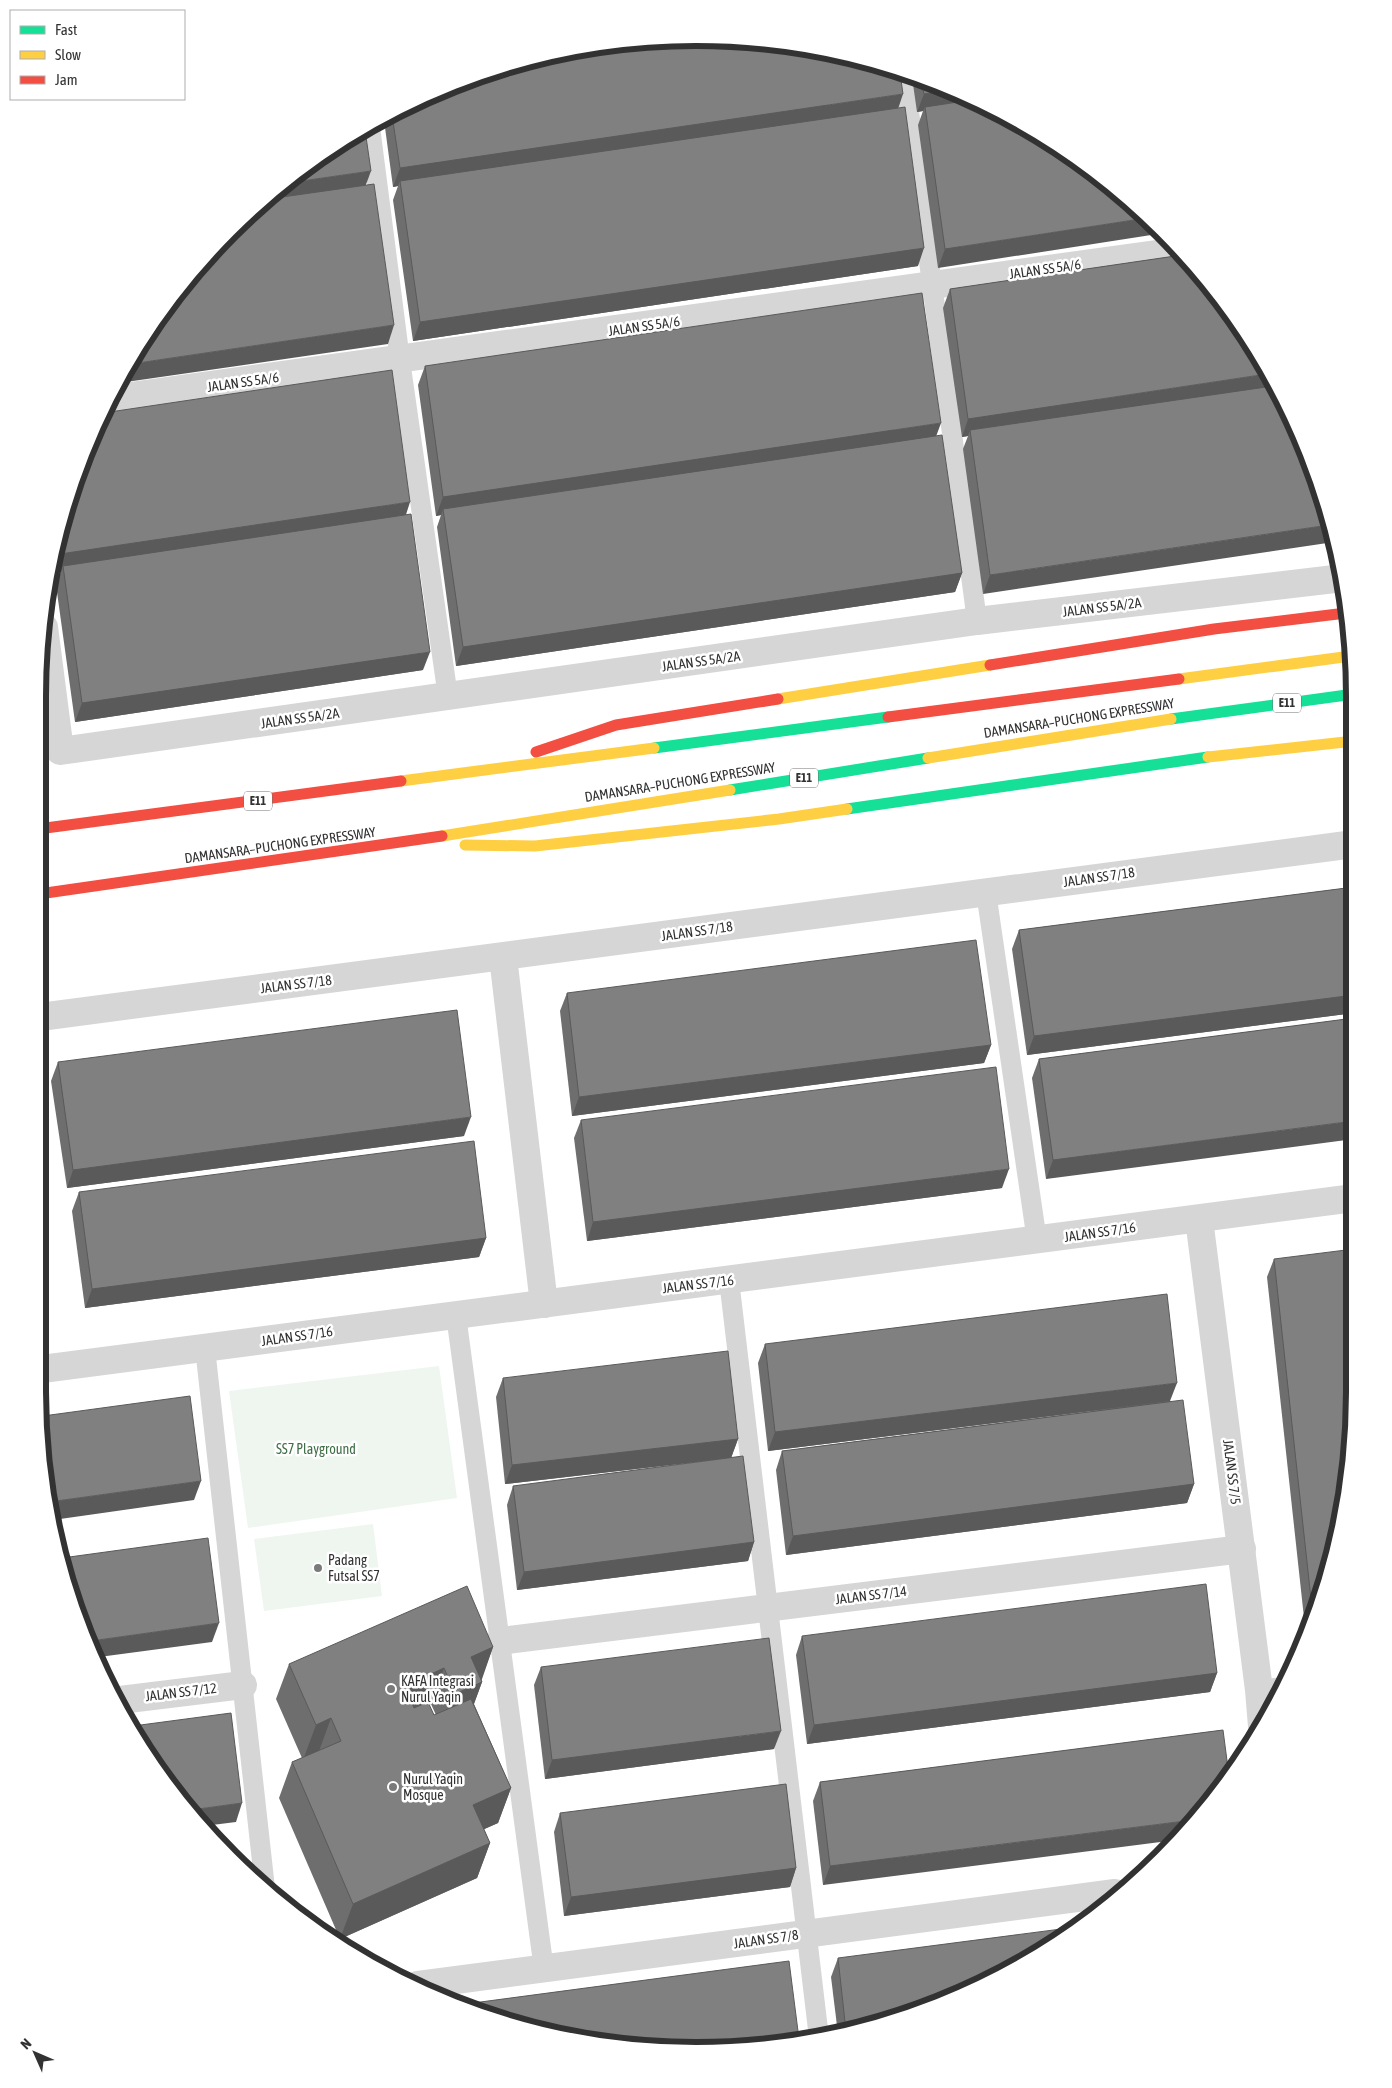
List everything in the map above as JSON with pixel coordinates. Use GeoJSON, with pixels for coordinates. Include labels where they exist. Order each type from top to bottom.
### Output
{"type":"FeatureCollection","features":[{"type":"Feature","properties":{"kind":"highway"},"geometry":{"type":"LineString","coordinates":[[478,772],[616,725],[1214,629],[1340,614]]}},
{"type":"Feature","properties":{"kind":"highway","name":"DAMANSARA–PUCHONG EXPRESSWAY"},"geometry":{"type":"LineString","coordinates":[[46,828],[1344,657]]}},
{"type":"Feature","properties":{"kind":"highway","name":"DAMANSARA–PUCHONG EXPRESSWAY"},"geometry":{"type":"LineString","coordinates":[[46,893],[390,844],[1219,711],[1346,695]]}},
{"type":"Feature","properties":{"kind":"highway"},"geometry":{"type":"LineString","coordinates":[[390,844],[535,846],[779,819],[1228,754],[1346,742]]}},
{"type":"Feature","properties":{"kind":"street","name":"JALAN SS 5A/6"},"geometry":{"type":"LineString","coordinates":[[118,399],[1170,252]]}},
{"type":"Feature","properties":{"kind":"street","name":"JALAN SS 5A/2A"},"geometry":{"type":"LineString","coordinates":[[48,657],[60,751],[978,621],[1335,579]]}},
{"type":"Feature","properties":{"kind":"street","name":"JALAN SS 7/18"},"geometry":{"type":"LineString","coordinates":[[46,1016],[1346,845]]}},
{"type":"Feature","properties":{"kind":"street"},"geometry":{"type":"LineString","coordinates":[[503,956],[544,1304]]}},
{"type":"Feature","properties":{"kind":"street","name":"JALAN SS 7/16"},"geometry":{"type":"LineString","coordinates":[[46,1368],[1037,1241],[1346,1199]]}},
{"type":"Feature","properties":{"kind":"street","name":"JALAN SS 7/5"},"geometry":{"type":"LineString","coordinates":[[1200,1218],[1242,1549],[1272,1688]]}},
{"type":"Feature","properties":{"kind":"street","name":"JALAN SS 7/14"},"geometry":{"type":"LineString","coordinates":[[500,1642],[1242,1549]]}},
{"type":"Feature","properties":{"kind":"street","name":"JALAN SS 7/12"},"geometry":{"type":"LineString","coordinates":[[124,1700],[243,1685]]}},
{"type":"Feature","properties":{"kind":"street","name":"JALAN SS 7/8"},"geometry":{"type":"LineString","coordinates":[[429,1984],[1107,1895]]}},
{"type":"Feature","properties":{"kind":"lane"},"geometry":{"type":"LineString","coordinates":[[905,81],[978,621]]}},
{"type":"Feature","properties":{"kind":"lane"},"geometry":{"type":"LineString","coordinates":[[371,133],[400,360],[448,697]]}},
{"type":"Feature","properties":{"kind":"lane"},"geometry":{"type":"LineString","coordinates":[[986,892],[1037,1241]]}},
{"type":"Feature","properties":{"kind":"lane"},"geometry":{"type":"LineString","coordinates":[[729,1280],[819,2030]]}},
{"type":"Feature","properties":{"kind":"lane"},"geometry":{"type":"LineString","coordinates":[[456,1315],[544,1970]]}},
{"type":"Feature","properties":{"kind":"lane"},"geometry":{"type":"LineString","coordinates":[[206,1348],[264,1877]]}},
{"type":"Feature","properties":{"kind":"green space","name":"SS7 Playground"},"geometry":{"type":"Polygon","coordinates":[[[439,1366],[457,1498],[248,1528],[229,1391],[439,1366]]]}},
{"type":"Feature","properties":{"kind":"green space","name":"Padang Futsal SS7"},"geometry":{"type":"Polygon","coordinates":[[[373,1524],[382,1596],[264,1611],[254,1539],[373,1524]]]}},
{"type":"Feature","properties":{"kind":"building"},"geometry":{"type":"Polygon","coordinates":[[[696,46],[738,48],[781,52],[823,59],[864,68],[901,80],[903,94],[400,168],[393,121],[447,96],[487,81],[528,68],[569,59],[611,52],[654,48],[696,46]]]}},
{"type":"Feature","properties":{"kind":"building"},"geometry":{"type":"Polygon","coordinates":[[[923,88],[935,92],[924,94],[923,88]]]}},
{"type":"Feature","properties":{"kind":"building"},"geometry":{"type":"Polygon","coordinates":[[[958,102],[1021,133],[1092,181],[1137,220],[945,249],[925,107],[958,102]]]}},
{"type":"Feature","properties":{"kind":"building"},"geometry":{"type":"Polygon","coordinates":[[[905,107],[924,248],[420,322],[400,181],[905,107]]]}},
{"type":"Feature","properties":{"kind":"building"},"geometry":{"type":"Polygon","coordinates":[[[366,136],[371,171],[300,181],[366,136]]]}},
{"type":"Feature","properties":{"kind":"building"},"geometry":{"type":"Polygon","coordinates":[[[374,184],[394,325],[138,363],[181,300],[207,268],[280,197],[374,184]]]}},
{"type":"Feature","properties":{"kind":"building"},"geometry":{"type":"Polygon","coordinates":[[[1174,256],[1211,300],[1261,375],[968,419],[950,289],[1174,256]]]}},
{"type":"Feature","properties":{"kind":"building"},"geometry":{"type":"Polygon","coordinates":[[[922,293],[941,423],[443,497],[425,366],[922,293]]]}},
{"type":"Feature","properties":{"kind":"building"},"geometry":{"type":"Polygon","coordinates":[[[392,370],[410,502],[62,554],[81,487],[112,412],[392,370]]]}},
{"type":"Feature","properties":{"kind":"building"},"geometry":{"type":"Polygon","coordinates":[[[1267,387],[1296,447],[1323,526],[990,575],[970,430],[1267,387]]]}},
{"type":"Feature","properties":{"kind":"building"},"geometry":{"type":"Polygon","coordinates":[[[942,435],[962,573],[463,647],[443,509],[942,435]]]}},
{"type":"Feature","properties":{"kind":"building"},"geometry":{"type":"Polygon","coordinates":[[[411,514],[430,652],[82,703],[63,566],[411,514]]]}},
{"type":"Feature","properties":{"kind":"building"},"geometry":{"type":"Polygon","coordinates":[[[1346,888],[1346,996],[1034,1036],[1019,930],[1346,888]]]}},
{"type":"Feature","properties":{"kind":"building"},"geometry":{"type":"Polygon","coordinates":[[[976,940],[991,1045],[579,1097],[567,993],[976,940]]]}},
{"type":"Feature","properties":{"kind":"building"},"geometry":{"type":"Polygon","coordinates":[[[457,1010],[471,1117],[73,1170],[58,1062],[457,1010]]]}},
{"type":"Feature","properties":{"kind":"building"},"geometry":{"type":"Polygon","coordinates":[[[1346,1019],[1346,1122],[1053,1160],[1039,1059],[1346,1019]]]}},
{"type":"Feature","properties":{"kind":"building"},"geometry":{"type":"Polygon","coordinates":[[[996,1067],[1009,1169],[593,1222],[581,1120],[996,1067]]]}},
{"type":"Feature","properties":{"kind":"building"},"geometry":{"type":"Polygon","coordinates":[[[474,1141],[486,1238],[92,1289],[79,1192],[474,1141]]]}},
{"type":"Feature","properties":{"kind":"building"},"geometry":{"type":"Polygon","coordinates":[[[1346,1250],[1346,1392],[1340,1477],[1324,1560],[1311,1600],[1274,1259],[1346,1250]]]}},
{"type":"Feature","properties":{"kind":"building"},"geometry":{"type":"Polygon","coordinates":[[[1167,1294],[1177,1383],[775,1432],[765,1344],[1167,1294]]]}},
{"type":"Feature","properties":{"kind":"building"},"geometry":{"type":"Polygon","coordinates":[[[728,1351],[738,1439],[512,1465],[503,1378],[728,1351]]]}},
{"type":"Feature","properties":{"kind":"building"},"geometry":{"type":"Polygon","coordinates":[[[190,1396],[201,1481],[56,1501],[52,1477],[47,1415],[190,1396]]]}},
{"type":"Feature","properties":{"kind":"building"},"geometry":{"type":"Polygon","coordinates":[[[1183,1400],[1194,1484],[793,1536],[782,1451],[1183,1400]]]}},
{"type":"Feature","properties":{"kind":"building"},"geometry":{"type":"Polygon","coordinates":[[[743,1456],[754,1542],[524,1572],[513,1486],[743,1456]]]}},
{"type":"Feature","properties":{"kind":"building"},"geometry":{"type":"Polygon","coordinates":[[[208,1538],[219,1623],[96,1640],[67,1557],[208,1538]]]}},
{"type":"Feature","properties":{"kind":"building"},"geometry":{"type":"Polygon","coordinates":[[[1206,1584],[1217,1673],[814,1725],[802,1636],[1206,1584]]]}},
{"type":"Feature","properties":{"kind":"building","name":"Nurul Yaqin Mosque"},"geometry":{"type":"Polygon","coordinates":[[[467,1586],[493,1647],[471,1657],[482,1682],[455,1694],[444,1668],[405,1686],[414,1708],[428,1702],[434,1715],[471,1699],[511,1788],[473,1805],[490,1843],[353,1904],[292,1762],[341,1741],[331,1718],[316,1725],[289,1664],[467,1586]]]}},
{"type":"Feature","properties":{"kind":"building"},"geometry":{"type":"Polygon","coordinates":[[[769,1638],[781,1731],[552,1760],[541,1667],[769,1638]]]}},
{"type":"Feature","properties":{"kind":"building"},"geometry":{"type":"Polygon","coordinates":[[[231,1713],[242,1803],[198,1809],[156,1753],[138,1725],[231,1713]]]}},
{"type":"Feature","properties":{"kind":"building"},"geometry":{"type":"Polygon","coordinates":[[[1223,1730],[1228,1765],[1184,1821],[830,1866],[820,1782],[1223,1730]]]}},
{"type":"Feature","properties":{"kind":"building"},"geometry":{"type":"Polygon","coordinates":[[[786,1784],[796,1868],[571,1897],[560,1813],[786,1784]]]}},
{"type":"Feature","properties":{"kind":"building"},"geometry":{"type":"Polygon","coordinates":[[[1061,1929],[1021,1955],[945,1992],[905,2007],[845,2024],[838,1958],[1061,1929]]]}},
{"type":"Feature","properties":{"kind":"building"},"geometry":{"type":"Polygon","coordinates":[[[789,1961],[798,2033],[738,2040],[696,2042],[611,2036],[528,2020],[475,2003],[789,1961]]]}},
{"type":"Feature","properties":{"kind":"traffic: fast"},"geometry":{"type":"LineString","coordinates":[[1171,719],[1346,695]]}},
{"type":"Feature","properties":{"kind":"traffic: fast"},"geometry":{"type":"LineString","coordinates":[[654,748],[888,717]]}},
{"type":"Feature","properties":{"kind":"traffic: fast"},"geometry":{"type":"LineString","coordinates":[[847,809],[1208,757]]}},
{"type":"Feature","properties":{"kind":"traffic: fast"},"geometry":{"type":"LineString","coordinates":[[730,790],[928,758]]}},
{"type":"Feature","properties":{"kind":"traffic: slow"},"geometry":{"type":"LineString","coordinates":[[1179,679],[1344,657]]}},
{"type":"Feature","properties":{"kind":"traffic: slow"},"geometry":{"type":"LineString","coordinates":[[778,699],[990,665]]}},
{"type":"Feature","properties":{"kind":"traffic: slow"},"geometry":{"type":"LineString","coordinates":[[928,758],[1171,719]]}},
{"type":"Feature","properties":{"kind":"traffic: slow"},"geometry":{"type":"LineString","coordinates":[[1208,757],[1346,742]]}},
{"type":"Feature","properties":{"kind":"traffic: slow"},"geometry":{"type":"LineString","coordinates":[[401,781],[654,748]]}},
{"type":"Feature","properties":{"kind":"traffic: slow"},"geometry":{"type":"LineString","coordinates":[[442,836],[730,790]]}},
{"type":"Feature","properties":{"kind":"traffic: slow"},"geometry":{"type":"LineString","coordinates":[[465,845],[535,846],[779,819],[847,809]]}},
{"type":"Feature","properties":{"kind":"traffic: jam"},"geometry":{"type":"LineString","coordinates":[[990,665],[1214,629],[1340,614]]}},
{"type":"Feature","properties":{"kind":"traffic: jam"},"geometry":{"type":"LineString","coordinates":[[888,717],[1179,679]]}},
{"type":"Feature","properties":{"kind":"traffic: jam"},"geometry":{"type":"LineString","coordinates":[[536,752],[616,725],[778,699]]}},
{"type":"Feature","properties":{"kind":"traffic: jam"},"geometry":{"type":"LineString","coordinates":[[46,828],[401,781]]}},
{"type":"Feature","properties":{"kind":"traffic: jam"},"geometry":{"type":"LineString","coordinates":[[46,893],[442,836]]}},
{"type":"Feature","properties":{"kind":"place","name":"Padang Futsal SS7"},"geometry":{"type":"Point","coordinates":[318,1568]}},
{"type":"Feature","properties":{"kind":"place","name":"KAFA Integrasi Nurul Yaqin"},"geometry":{"type":"Point","coordinates":[391,1689]}},
{"type":"Feature","properties":{"kind":"place","name":"Nurul Yaqin Mosque"},"geometry":{"type":"Point","coordinates":[393,1787]}}]}
